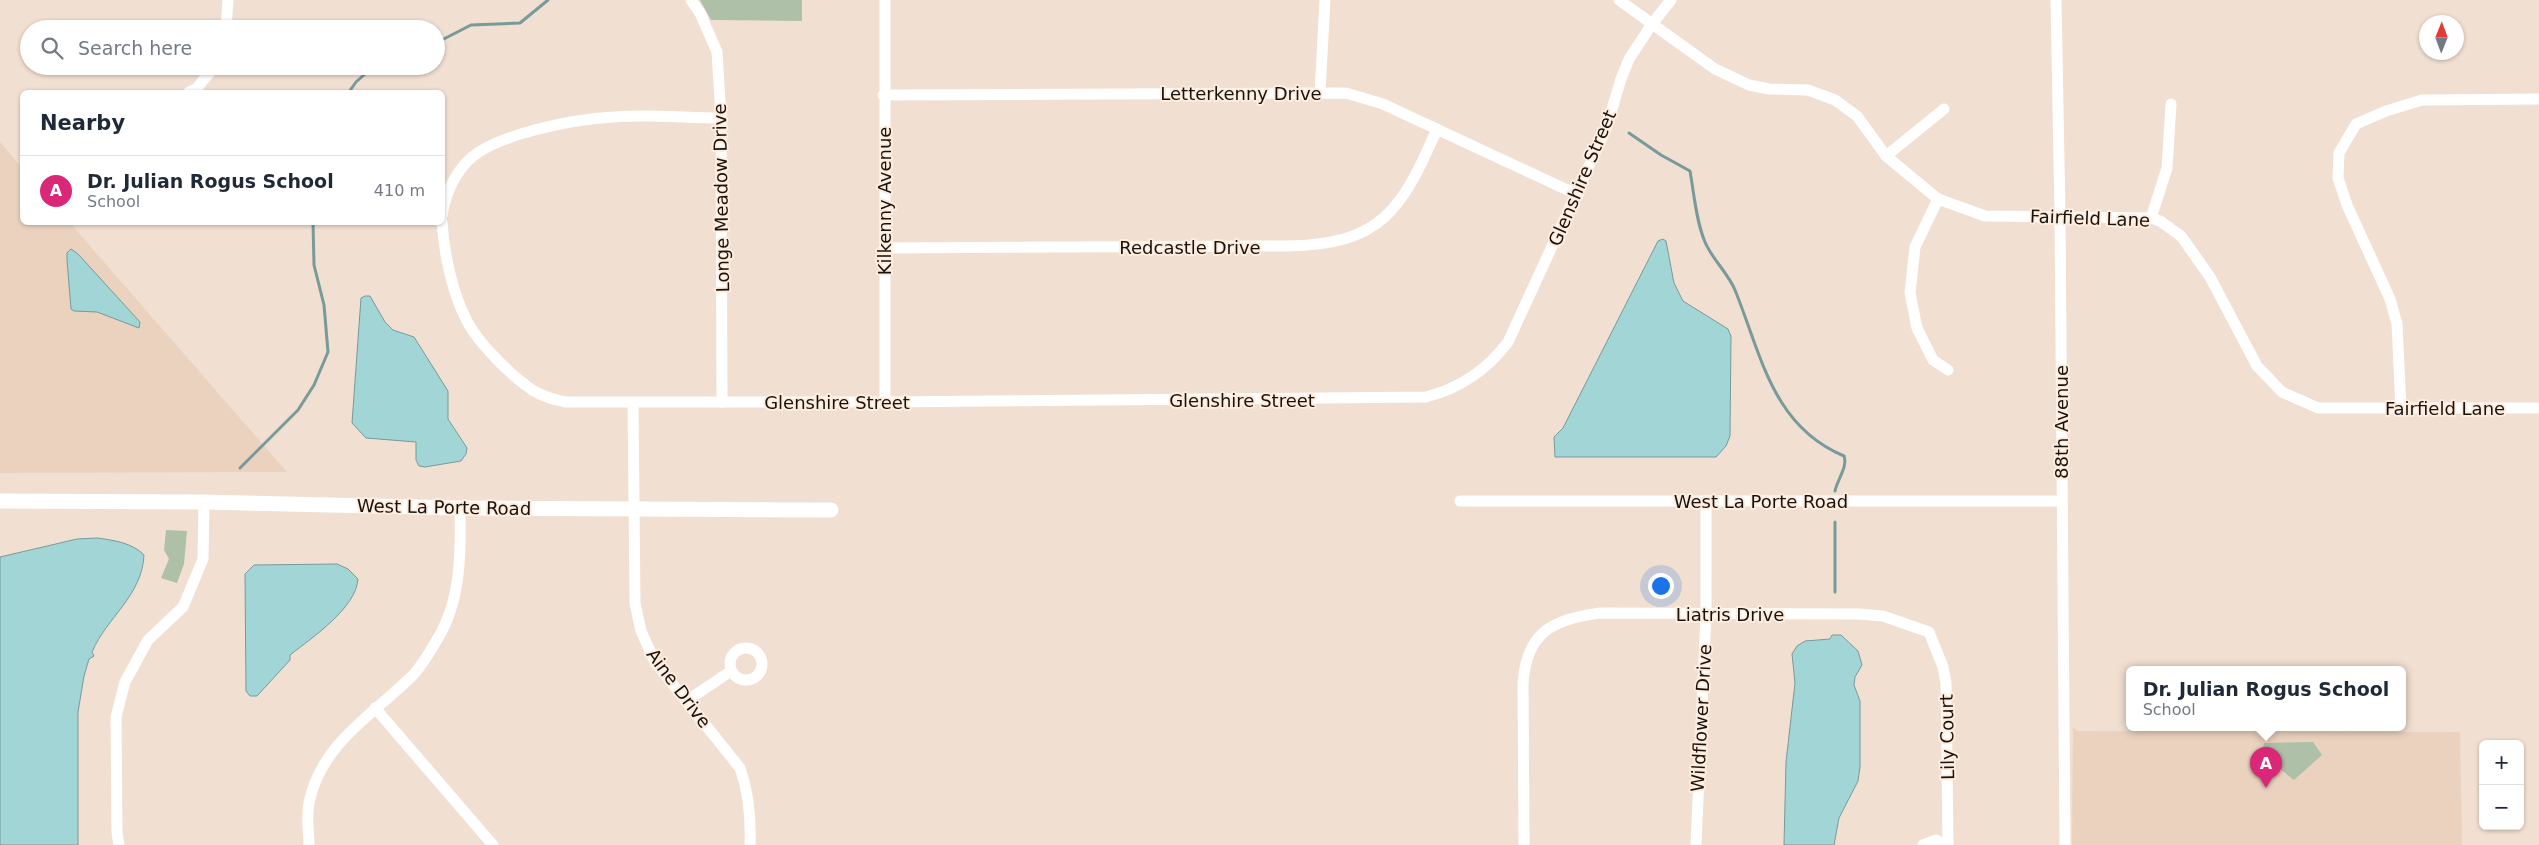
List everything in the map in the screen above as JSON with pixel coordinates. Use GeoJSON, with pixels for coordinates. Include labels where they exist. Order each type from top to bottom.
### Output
{"type":"FeatureCollection","features":[{"type":"Feature","properties":{"kind":"street"},"geometry":{"type":"LineString","coordinates":[[227,20],[228,0]]}},
{"type":"Feature","properties":{"kind":"street","name":"Longe Meadow Drive"},"geometry":{"type":"LineString","coordinates":[[691,0],[700,13],[717,52],[721,118],[722,402]]}},
{"type":"Feature","properties":{"kind":"street","name":"Kilkenny Avenue"},"geometry":{"type":"LineString","coordinates":[[885,0],[883,95],[885,402]]}},
{"type":"Feature","properties":{"kind":"street"},"geometry":{"type":"LineString","coordinates":[[1320,92],[1325,0]]}},
{"type":"Feature","properties":{"kind":"street","name":"Fairfield Lane"},"geometry":{"type":"LineString","coordinates":[[1619,0],[1715,69],[1749,85],[1769,89],[1808,90],[1835,100],[1857,116],[1886,156],[1938,198],[1985,216],[2060,215],[2151,218],[2160,221],[2181,236],[2210,277],[2257,366],[2282,392],[2318,408],[2539,408]]}},
{"type":"Feature","properties":{"kind":"street","name":"Glenshire Street"},"geometry":{"type":"LineString","coordinates":[[442,225],[444,251],[465,318],[472,329],[513,374],[535,392],[556,400],[576,403],[885,402],[1408,398],[1436,394],[1471,379],[1488,366],[1508,342],[1578,195],[1606,129],[1626,67],[1652,24],[1671,0]]}},
{"type":"Feature","properties":{"kind":"street","name":"88th Avenue"},"geometry":{"type":"LineString","coordinates":[[2056,0],[2060,215],[2065,845]]}},
{"type":"Feature","properties":{"kind":"street"},"geometry":{"type":"LineString","coordinates":[[193,90],[208,75]]}},
{"type":"Feature","properties":{"kind":"street","name":"Letterkenny Drive"},"geometry":{"type":"LineString","coordinates":[[883,95],[1346,93],[1368,99],[1437,129],[1578,195]]}},
{"type":"Feature","properties":{"kind":"street"},"geometry":{"type":"LineString","coordinates":[[2401,409],[2397,324],[2390,299],[2347,205],[2338,178],[2339,153],[2356,124],[2386,110],[2422,100],[2539,99]]}},
{"type":"Feature","properties":{"kind":"street"},"geometry":{"type":"LineString","coordinates":[[2151,218],[2167,168],[2171,104]]}},
{"type":"Feature","properties":{"kind":"street"},"geometry":{"type":"LineString","coordinates":[[1886,156],[1944,109]]}},
{"type":"Feature","properties":{"kind":"street"},"geometry":{"type":"LineString","coordinates":[[445,198],[465,163],[492,143],[517,134],[614,116],[721,118]]}},
{"type":"Feature","properties":{"kind":"street","name":"Redcastle Drive"},"geometry":{"type":"LineString","coordinates":[[884,248],[1287,246],[1334,243],[1366,231],[1398,205],[1410,188],[1437,129]]}},
{"type":"Feature","properties":{"kind":"street"},"geometry":{"type":"LineString","coordinates":[[1938,198],[1914,247],[1910,293],[1917,328],[1934,360],[1948,370]]}},
{"type":"Feature","properties":{"kind":"street","name":"Aine Drive"},"geometry":{"type":"LineString","coordinates":[[633,403],[635,604],[639,624],[655,662],[688,700],[740,768],[747,788],[750,845]]}},
{"type":"Feature","properties":{"kind":"street","name":"West La Porte Road"},"geometry":{"type":"LineString","coordinates":[[0,501],[204,502],[460,508],[831,510]]}},
{"type":"Feature","properties":{"kind":"street","name":"West La Porte Road"},"geometry":{"type":"LineString","coordinates":[[1460,501],[2062,501]]}},
{"type":"Feature","properties":{"kind":"street","name":"Wildflower Drive"},"geometry":{"type":"LineString","coordinates":[[1696,845],[1706,614],[1706,501]]}},
{"type":"Feature","properties":{"kind":"street"},"geometry":{"type":"LineString","coordinates":[[119,845],[117,833],[116,718],[125,682],[148,640],[183,607],[203,559],[204,502]]}},
{"type":"Feature","properties":{"kind":"street"},"geometry":{"type":"LineString","coordinates":[[309,845],[308,804],[320,768],[356,724],[414,674],[440,637],[456,592],[460,550],[460,508]]}},
{"type":"Feature","properties":{"kind":"street","name":"Liatris Drive"},"geometry":{"type":"LineString","coordinates":[[1524,845],[1522,684],[1526,663],[1536,639],[1556,622],[1576,616],[1600,614],[1859,614],[1884,616],[1929,632]]}},
{"type":"Feature","properties":{"kind":"street","name":"Lily Court"},"geometry":{"type":"LineString","coordinates":[[1929,632],[1943,667],[1946,682],[1947,845]]}},
{"type":"Feature","properties":{"kind":"street"},"geometry":{"type":"LineString","coordinates":[[688,700],[731,671]]}},
{"type":"Feature","properties":{"kind":"street"},"geometry":{"type":"LineString","coordinates":[[375,708],[494,845]]}},
{"type":"Feature","properties":{"kind":"street"},"geometry":{"type":"LineString","coordinates":[[1923,845],[1936,840],[1947,845]]}},
{"type":"Feature","properties":{"kind":"shaded area"},"geometry":{"type":"Polygon","coordinates":[[[0,142],[20,166],[20,225],[72,225],[287,472],[0,473],[0,142]]]}},
{"type":"Feature","properties":{"kind":"shaded area"},"geometry":{"type":"Polygon","coordinates":[[[2073,727],[2077,731],[2460,732],[2462,845],[2072,845],[2073,727]]]}},
{"type":"Feature","properties":{"kind":"green space"},"geometry":{"type":"Polygon","coordinates":[[[700,0],[802,0],[802,21],[711,20],[700,0]]]}},
{"type":"Feature","properties":{"kind":"green space"},"geometry":{"type":"Polygon","coordinates":[[[166,530],[187,531],[184,564],[177,583],[161,578],[169,559],[164,550],[166,530]]]}},
{"type":"Feature","properties":{"kind":"green space"},"geometry":{"type":"Polygon","coordinates":[[[2313,742],[2322,755],[2294,780],[2262,755],[2264,743],[2313,742]]]}},
{"type":"Feature","properties":{"kind":"water"},"geometry":{"type":"Polygon","coordinates":[[[1663,239],[1666,241],[1674,283],[1683,301],[1728,329],[1731,336],[1730,436],[1726,446],[1716,457],[1555,457],[1554,437],[1563,428],[1658,241],[1663,239]]]}},
{"type":"Feature","properties":{"kind":"water"},"geometry":{"type":"Polygon","coordinates":[[[71,249],[78,254],[140,322],[139,328],[97,312],[74,311],[71,309],[67,253],[71,249]]]}},
{"type":"Feature","properties":{"kind":"water"},"geometry":{"type":"Polygon","coordinates":[[[370,296],[385,322],[393,330],[414,337],[448,391],[448,419],[467,448],[466,454],[461,461],[425,467],[419,466],[416,460],[416,442],[366,438],[352,423],[361,298],[370,296]]]}},
{"type":"Feature","properties":{"kind":"water"},"geometry":{"type":"Polygon","coordinates":[[[97,538],[129,545],[144,555],[142,570],[137,583],[123,606],[98,639],[92,652],[94,656],[89,659],[84,676],[78,712],[78,845],[0,845],[0,557],[77,539],[97,538]]]}},
{"type":"Feature","properties":{"kind":"water"},"geometry":{"type":"Polygon","coordinates":[[[337,564],[348,569],[358,579],[350,601],[321,631],[290,655],[290,660],[257,696],[250,696],[246,691],[245,574],[254,565],[337,564]]]}},
{"type":"Feature","properties":{"kind":"water"},"geometry":{"type":"Polygon","coordinates":[[[1832,635],[1841,635],[1858,651],[1862,665],[1855,677],[1854,685],[1860,701],[1860,767],[1858,781],[1839,818],[1834,845],[1784,845],[1786,762],[1795,683],[1792,654],[1797,646],[1805,641],[1830,639],[1832,635]]]}},
{"type":"Feature","properties":{"kind":"waterway"},"geometry":{"type":"LineString","coordinates":[[445,38],[471,25],[520,23],[548,0]]}},
{"type":"Feature","properties":{"kind":"waterway"},"geometry":{"type":"LineString","coordinates":[[350,90],[364,75]]}},
{"type":"Feature","properties":{"kind":"waterway"},"geometry":{"type":"LineString","coordinates":[[1629,133],[1661,155],[1690,171],[1697,216],[1705,242],[1735,290],[1772,386],[1800,426],[1820,443],[1844,456],[1845,465],[1835,491]]}},
{"type":"Feature","properties":{"kind":"waterway"},"geometry":{"type":"LineString","coordinates":[[240,468],[298,410],[314,385],[328,352],[324,305],[314,265],[313,225]]}},
{"type":"Feature","properties":{"kind":"waterway"},"geometry":{"type":"LineString","coordinates":[[1835,522],[1835,592]]}},
{"type":"Feature","properties":{"kind":"place","name":"Dr. Julian Rogus School"},"geometry":{"type":"Point","coordinates":[2266,788]}}]}
